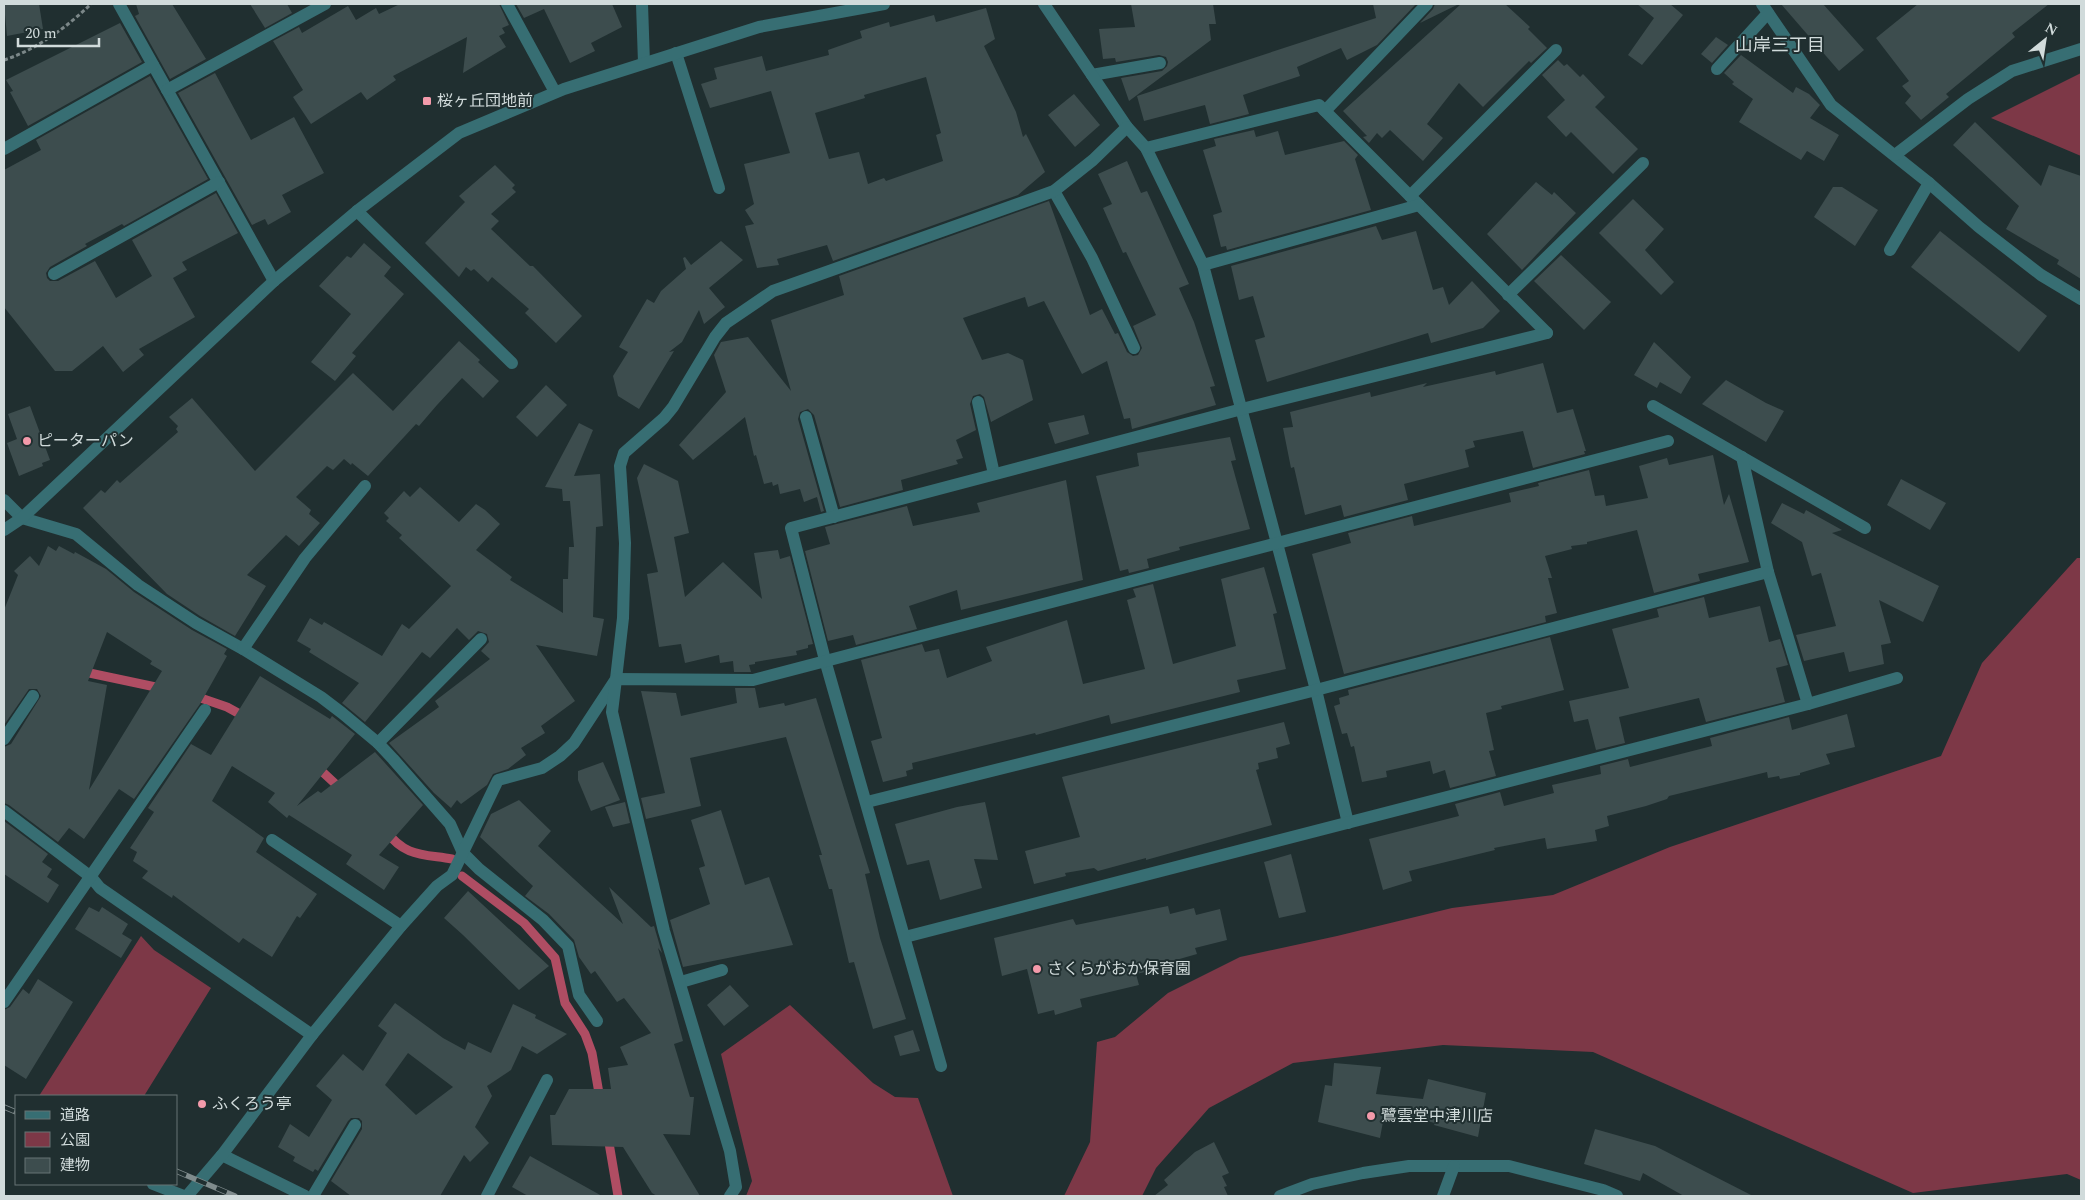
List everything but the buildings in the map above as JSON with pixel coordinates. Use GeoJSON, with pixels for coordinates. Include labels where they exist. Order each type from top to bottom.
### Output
{"type":"FeatureCollection","features":[{"type":"Feature","properties":{"kind":"street"},"geometry":{"type":"LineString","coordinates":[[119,4],[274,281]]}},
{"type":"Feature","properties":{"kind":"street"},"geometry":{"type":"LineString","coordinates":[[167,90],[325,4]]}},
{"type":"Feature","properties":{"kind":"street"},"geometry":{"type":"LineString","coordinates":[[507,4],[556,92]]}},
{"type":"Feature","properties":{"kind":"street"},"geometry":{"type":"LineString","coordinates":[[642,4],[644,63]]}},
{"type":"Feature","properties":{"kind":"street"},"geometry":{"type":"LineString","coordinates":[[4,530],[22,518],[274,281],[358,211],[459,133],[556,92],[759,27],[884,4]]}},
{"type":"Feature","properties":{"kind":"street"},"geometry":{"type":"LineString","coordinates":[[1044,4],[1127,127],[1146,148],[1203,266],[1316,690],[1348,823]]}},
{"type":"Feature","properties":{"kind":"street"},"geometry":{"type":"LineString","coordinates":[[1324,111],[1427,4]]}},
{"type":"Feature","properties":{"kind":"street"},"geometry":{"type":"LineString","coordinates":[[1717,69],[1765,8],[1831,105],[1929,183],[1979,227],[2041,275],[2081,299]]}},
{"type":"Feature","properties":{"kind":"street"},"geometry":{"type":"LineString","coordinates":[[1895,155],[1968,99],[2012,71],[2081,49]]}},
{"type":"Feature","properties":{"kind":"street"},"geometry":{"type":"LineString","coordinates":[[1203,266],[1414,200],[1556,50]]}},
{"type":"Feature","properties":{"kind":"street"},"geometry":{"type":"LineString","coordinates":[[676,53],[719,188]]}},
{"type":"Feature","properties":{"kind":"street"},"geometry":{"type":"LineString","coordinates":[[1092,75],[1160,63]]}},
{"type":"Feature","properties":{"kind":"street"},"geometry":{"type":"LineString","coordinates":[[4,149],[153,65]]}},
{"type":"Feature","properties":{"kind":"street"},"geometry":{"type":"LineString","coordinates":[[941,1066],[825,660],[791,528],[1242,409],[1547,333],[1319,105],[1146,148]]}},
{"type":"Feature","properties":{"kind":"street"},"geometry":{"type":"LineString","coordinates":[[730,1196],[736,1187],[730,1150],[681,982],[664,931],[612,712],[623,618],[625,543],[620,466],[624,453],[664,418],[673,407],[715,337],[726,323],[773,291],[1054,191],[1094,160],[1127,127]]}},
{"type":"Feature","properties":{"kind":"street"},"geometry":{"type":"LineString","coordinates":[[1508,295],[1643,163]]}},
{"type":"Feature","properties":{"kind":"street"},"geometry":{"type":"LineString","coordinates":[[54,274],[219,182]]}},
{"type":"Feature","properties":{"kind":"street"},"geometry":{"type":"LineString","coordinates":[[1890,250],[1929,183]]}},
{"type":"Feature","properties":{"kind":"street"},"geometry":{"type":"LineString","coordinates":[[1054,191],[1092,258],[1134,348]]}},
{"type":"Feature","properties":{"kind":"street"},"geometry":{"type":"LineString","coordinates":[[358,211],[512,363]]}},
{"type":"Feature","properties":{"kind":"street"},"geometry":{"type":"LineString","coordinates":[[978,402],[994,474]]}},
{"type":"Feature","properties":{"kind":"street"},"geometry":{"type":"LineString","coordinates":[[1653,406],[1865,528]]}},
{"type":"Feature","properties":{"kind":"street"},"geometry":{"type":"LineString","coordinates":[[806,417],[834,517]]}},
{"type":"Feature","properties":{"kind":"street"},"geometry":{"type":"LineString","coordinates":[[616,678],[753,680],[1668,442]]}},
{"type":"Feature","properties":{"kind":"street"},"geometry":{"type":"LineString","coordinates":[[1742,457],[1768,572],[1808,704]]}},
{"type":"Feature","properties":{"kind":"street"},"geometry":{"type":"LineString","coordinates":[[243,649],[305,558],[365,486]]}},
{"type":"Feature","properties":{"kind":"street"},"geometry":{"type":"LineString","coordinates":[[4,500],[22,518],[76,534],[138,585],[196,623],[243,649],[321,697],[378,744],[394,759],[445,818],[463,853],[479,869],[543,920],[568,946],[579,995],[597,1021]]}},
{"type":"Feature","properties":{"kind":"street"},"geometry":{"type":"LineString","coordinates":[[867,802],[1316,690],[1768,572]]}},
{"type":"Feature","properties":{"kind":"street"},"geometry":{"type":"LineString","coordinates":[[378,744],[481,640]]}},
{"type":"Feature","properties":{"kind":"street"},"geometry":{"type":"LineString","coordinates":[[156,1185],[185,1196],[222,1155],[312,1035],[401,926],[437,886],[452,875],[498,780],[542,768],[560,756],[574,743],[616,678]]}},
{"type":"Feature","properties":{"kind":"street"},"geometry":{"type":"LineString","coordinates":[[905,937],[1808,704],[1897,678]]}},
{"type":"Feature","properties":{"kind":"street"},"geometry":{"type":"LineString","coordinates":[[4,739],[34,696]]}},
{"type":"Feature","properties":{"kind":"street"},"geometry":{"type":"LineString","coordinates":[[4,1002],[205,710]]}},
{"type":"Feature","properties":{"kind":"street"},"geometry":{"type":"LineString","coordinates":[[4,812],[91,877],[100,888],[312,1035]]}},
{"type":"Feature","properties":{"kind":"street"},"geometry":{"type":"LineString","coordinates":[[272,840],[401,926]]}},
{"type":"Feature","properties":{"kind":"street"},"geometry":{"type":"LineString","coordinates":[[681,982],[722,970]]}},
{"type":"Feature","properties":{"kind":"street"},"geometry":{"type":"LineString","coordinates":[[487,1196],[547,1080]]}},
{"type":"Feature","properties":{"kind":"street"},"geometry":{"type":"LineString","coordinates":[[312,1196],[354,1125]]}},
{"type":"Feature","properties":{"kind":"street"},"geometry":{"type":"LineString","coordinates":[[222,1155],[305,1196]]}},
{"type":"Feature","properties":{"kind":"street"},"geometry":{"type":"LineString","coordinates":[[1280,1196],[1312,1184],[1363,1172],[1409,1166],[1509,1166],[1603,1190],[1617,1196]]}},
{"type":"Feature","properties":{"kind":"street"},"geometry":{"type":"LineString","coordinates":[[1444,1196],[1454,1166]]}},
{"type":"Feature","properties":{"kind":"path"},"geometry":{"type":"LineString","coordinates":[[4,60],[22,53],[65,27],[91,4]]}},
{"type":"Feature","properties":{"kind":"green space"},"geometry":{"type":"Polygon","coordinates":[[[2081,73],[2081,156],[1991,118],[2081,73]]]}},
{"type":"Feature","properties":{"kind":"green space"},"geometry":{"type":"Polygon","coordinates":[[[2077,558],[2081,558],[2081,1180],[2067,1174],[1913,1193],[1593,1052],[1443,1045],[1293,1063],[1209,1108],[1156,1168],[1142,1196],[1064,1196],[1090,1142],[1097,1042],[1115,1037],[1168,993],[1240,957],[1452,908],[1553,895],[1670,847],[1941,756],[1982,663],[2077,558]]]}},
{"type":"Feature","properties":{"kind":"green space"},"geometry":{"type":"Polygon","coordinates":[[[141,936],[154,950],[211,988],[145,1095],[40,1095],[141,936]]]}},
{"type":"Feature","properties":{"kind":"green space"},"geometry":{"type":"Polygon","coordinates":[[[790,1005],[873,1083],[895,1097],[918,1098],[953,1196],[746,1196],[752,1181],[721,1054],[790,1005]]]}},
{"type":"Feature","properties":{"kind":"waterway"},"geometry":{"type":"LineString","coordinates":[[80,671],[165,689]]}},
{"type":"Feature","properties":{"kind":"waterway"},"geometry":{"type":"LineString","coordinates":[[192,695],[227,707],[247,718]]}},
{"type":"Feature","properties":{"kind":"waterway"},"geometry":{"type":"LineString","coordinates":[[315,765],[342,790]]}},
{"type":"Feature","properties":{"kind":"waterway"},"geometry":{"type":"LineString","coordinates":[[386,831],[400,846],[415,853],[452,859]]}},
{"type":"Feature","properties":{"kind":"waterway"},"geometry":{"type":"LineString","coordinates":[[462,876],[524,923],[555,958],[565,1003],[585,1034],[592,1053],[600,1099]]}},
{"type":"Feature","properties":{"kind":"waterway"},"geometry":{"type":"LineString","coordinates":[[608,1137],[618,1196]]}},
{"type":"Feature","properties":{"kind":"railway"},"geometry":{"type":"LineString","coordinates":[[4,1107],[15,1112]]}},
{"type":"Feature","properties":{"kind":"railway"},"geometry":{"type":"LineString","coordinates":[[178,1172],[235,1196]]}},
{"type":"Feature","properties":{"kind":"place","name":"桜ヶ丘団地前"},"geometry":{"type":"Point","coordinates":[427,101]}},
{"type":"Feature","properties":{"kind":"place","name":"ピーターパン"},"geometry":{"type":"Point","coordinates":[27,441]}},
{"type":"Feature","properties":{"kind":"place","name":"さくらがおか保育園"},"geometry":{"type":"Point","coordinates":[1037,969]}},
{"type":"Feature","properties":{"kind":"place","name":"ふくろう亭"},"geometry":{"type":"Point","coordinates":[202,1104]}},
{"type":"Feature","properties":{"kind":"place","name":"鷺雲堂中津川店"},"geometry":{"type":"Point","coordinates":[1371,1116]}},
{"type":"Feature","properties":{"kind":"district","name":"山岸三丁目"},"geometry":{"type":"Point","coordinates":[1780,45]}}]}
